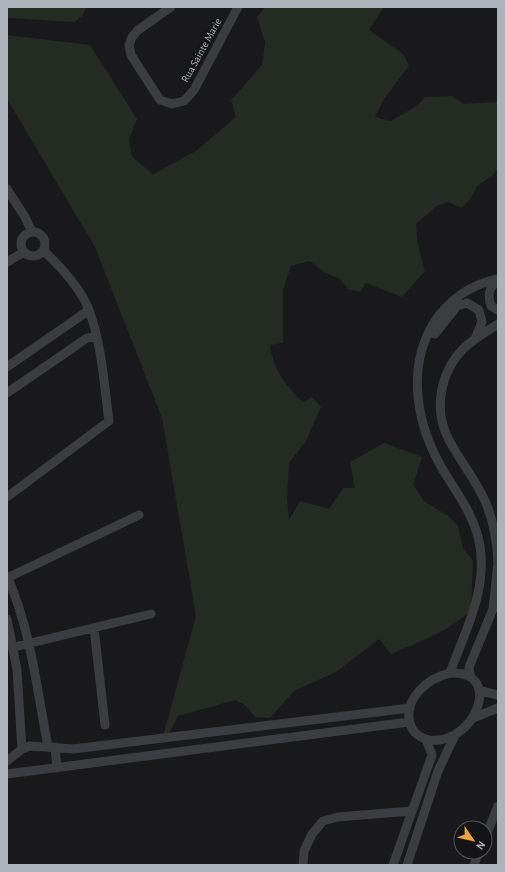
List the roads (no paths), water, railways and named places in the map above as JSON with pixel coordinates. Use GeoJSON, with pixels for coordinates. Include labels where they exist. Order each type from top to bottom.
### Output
{"type":"FeatureCollection","features":[{"type":"Feature","properties":{"kind":"street","name":"Rua Sainte Marie"},"geometry":{"type":"LineString","coordinates":[[171,7],[138,30],[132,37],[129,45],[131,55],[160,100],[172,104],[184,101],[194,90],[238,7]]}},
{"type":"Feature","properties":{"kind":"street"},"geometry":{"type":"LineString","coordinates":[[7,189],[26,217],[32,232]]}},
{"type":"Feature","properties":{"kind":"street"},"geometry":{"type":"LineString","coordinates":[[32,232],[42,236],[45,242],[43,250],[34,256],[24,252],[22,241],[25,235],[32,232]]}},
{"type":"Feature","properties":{"kind":"street"},"geometry":{"type":"LineString","coordinates":[[7,497],[110,421],[96,337],[89,310],[68,275],[43,250]]}},
{"type":"Feature","properties":{"kind":"street"},"geometry":{"type":"LineString","coordinates":[[7,262],[24,252]]}},
{"type":"Feature","properties":{"kind":"street"},"geometry":{"type":"LineString","coordinates":[[450,673],[476,604],[481,580],[481,556],[477,533],[469,511],[443,470],[425,430],[417,392],[419,361],[429,331],[448,306],[470,288],[498,278]]}},
{"type":"Feature","properties":{"kind":"street"},"geometry":{"type":"LineString","coordinates":[[498,282],[495,283],[489,290],[489,300],[491,306],[498,310]]}},
{"type":"Feature","properties":{"kind":"street"},"geometry":{"type":"LineString","coordinates":[[419,361],[439,327],[457,306],[466,303],[479,310],[482,322],[475,339]]}},
{"type":"Feature","properties":{"kind":"street"},"geometry":{"type":"LineString","coordinates":[[7,367],[89,310]]}},
{"type":"Feature","properties":{"kind":"street"},"geometry":{"type":"LineString","coordinates":[[470,676],[469,667],[495,610],[498,563],[494,527],[486,503],[449,439],[440,412],[441,394],[446,375],[459,354],[475,339],[498,324]]}},
{"type":"Feature","properties":{"kind":"street"},"geometry":{"type":"LineString","coordinates":[[7,393],[87,338],[96,337]]}},
{"type":"Feature","properties":{"kind":"street"},"geometry":{"type":"LineString","coordinates":[[57,768],[29,644],[18,603],[7,577],[139,515]]}},
{"type":"Feature","properties":{"kind":"street"},"geometry":{"type":"LineString","coordinates":[[14,647],[151,614]]}},
{"type":"Feature","properties":{"kind":"street"},"geometry":{"type":"LineString","coordinates":[[7,619],[14,647],[19,694],[19,753],[15,768],[19,772]]}},
{"type":"Feature","properties":{"kind":"street"},"geometry":{"type":"LineString","coordinates":[[94,628],[105,725]]}},
{"type":"Feature","properties":{"kind":"street"},"geometry":{"type":"LineString","coordinates":[[455,735],[440,740],[426,739],[415,733],[409,722],[410,708],[422,688],[435,678],[450,673],[470,676],[475,680],[481,691],[480,704],[474,718]]}},
{"type":"Feature","properties":{"kind":"street"},"geometry":{"type":"LineString","coordinates":[[481,691],[498,695]]}},
{"type":"Feature","properties":{"kind":"street"},"geometry":{"type":"LineString","coordinates":[[7,761],[34,745],[73,749],[410,708]]}},
{"type":"Feature","properties":{"kind":"street"},"geometry":{"type":"LineString","coordinates":[[407,865],[438,770],[455,735],[474,718],[498,708]]}},
{"type":"Feature","properties":{"kind":"street"},"geometry":{"type":"LineString","coordinates":[[7,774],[409,722]]}},
{"type":"Feature","properties":{"kind":"street"},"geometry":{"type":"LineString","coordinates":[[393,865],[432,755],[426,739]]}},
{"type":"Feature","properties":{"kind":"street"},"geometry":{"type":"LineString","coordinates":[[492,820],[498,806]]}},
{"type":"Feature","properties":{"kind":"street"},"geometry":{"type":"LineString","coordinates":[[303,865],[304,851],[312,834],[323,821],[338,817],[412,811]]}}]}
